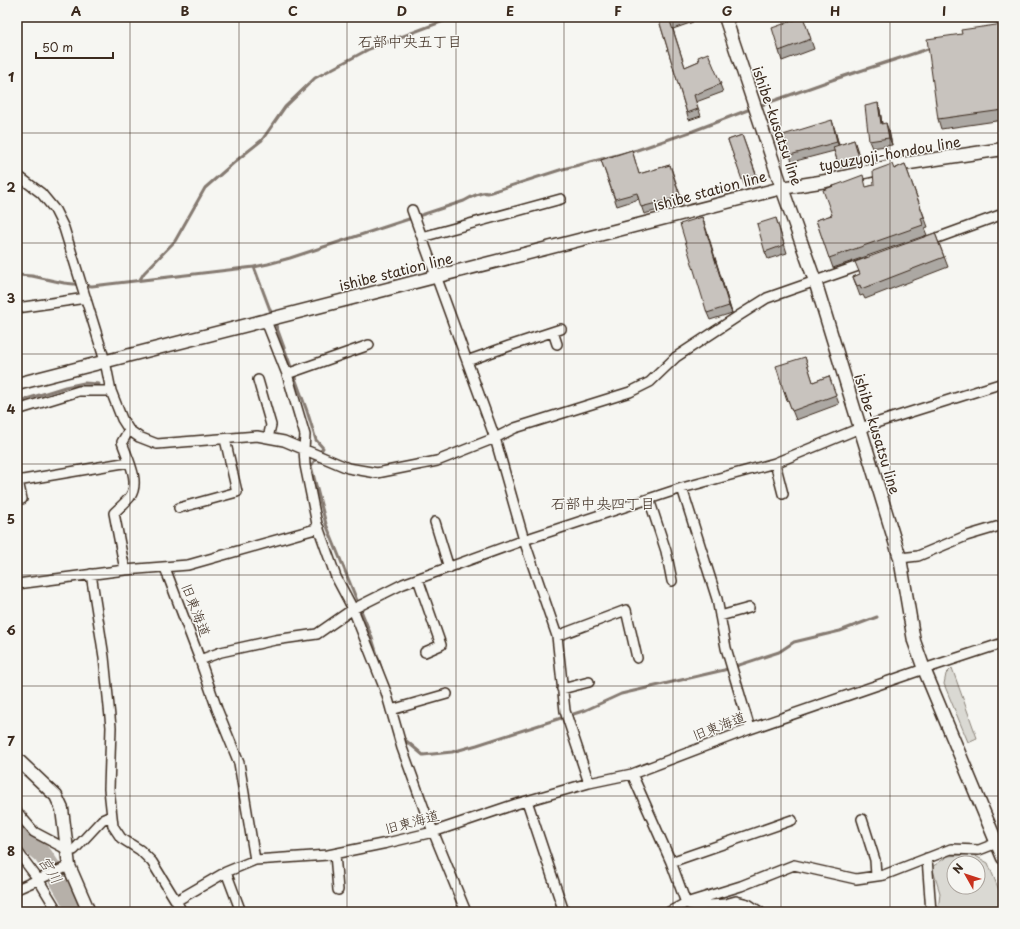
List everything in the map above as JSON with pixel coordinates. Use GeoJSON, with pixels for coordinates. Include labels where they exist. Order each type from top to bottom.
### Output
{"type":"FeatureCollection","features":[{"type":"Feature","properties":{"kind":"main road","name":"ishibe-kusatsu line"},"geometry":{"type":"LineString","coordinates":[[725,17],[782,188],[815,281],[900,558],[914,641],[924,669],[1003,858]]}},
{"type":"Feature","properties":{"kind":"main road","name":"tyouzyoji-hondou line"},"geometry":{"type":"LineString","coordinates":[[782,188],[826,181],[896,165],[1003,149]]}},
{"type":"Feature","properties":{"kind":"main road","name":"ishibe station line"},"geometry":{"type":"LineString","coordinates":[[17,384],[437,278],[782,188]]}},
{"type":"Feature","properties":{"kind":"main road"},"geometry":{"type":"LineString","coordinates":[[17,759],[56,796],[62,809],[68,850],[64,868],[89,912]]}},
{"type":"Feature","properties":{"kind":"street"},"geometry":{"type":"LineString","coordinates":[[17,175],[41,193],[55,210],[64,228],[106,361],[111,392],[122,419],[129,430],[139,437],[157,444],[257,436],[284,441],[348,468],[377,473],[437,461],[495,438],[515,428],[630,392],[650,382],[676,357],[767,298],[875,260]]}},
{"type":"Feature","properties":{"kind":"street"},"geometry":{"type":"LineString","coordinates":[[422,237],[561,199]]}},
{"type":"Feature","properties":{"kind":"street"},"geometry":{"type":"LineString","coordinates":[[412,210],[495,438],[524,540],[557,636],[564,711],[589,783]]}},
{"type":"Feature","properties":{"kind":"street"},"geometry":{"type":"LineString","coordinates":[[920,244],[1003,214]]}},
{"type":"Feature","properties":{"kind":"street"},"geometry":{"type":"LineString","coordinates":[[17,308],[86,298]]}},
{"type":"Feature","properties":{"kind":"street"},"geometry":{"type":"LineString","coordinates":[[266,321],[287,374],[305,435],[305,465],[319,528],[336,577],[353,609],[386,692],[402,748],[433,832],[466,912]]}},
{"type":"Feature","properties":{"kind":"street"},"geometry":{"type":"LineString","coordinates":[[467,361],[557,331],[557,344]]}},
{"type":"Feature","properties":{"kind":"street"},"geometry":{"type":"LineString","coordinates":[[287,374],[369,345]]}},
{"type":"Feature","properties":{"kind":"street"},"geometry":{"type":"LineString","coordinates":[[258,380],[271,425],[268,438]]}},
{"type":"Feature","properties":{"kind":"street"},"geometry":{"type":"LineString","coordinates":[[200,660],[221,652],[275,640],[317,634],[353,609],[403,584],[524,540],[648,498],[775,463],[860,428],[1003,383]]}},
{"type":"Feature","properties":{"kind":"street"},"geometry":{"type":"LineString","coordinates":[[17,410],[79,391],[111,392]]}},
{"type":"Feature","properties":{"kind":"street"},"geometry":{"type":"LineString","coordinates":[[125,570],[114,513],[130,496],[135,485],[122,442],[129,430]]}},
{"type":"Feature","properties":{"kind":"street"},"geometry":{"type":"LineString","coordinates":[[179,508],[237,492],[225,439]]}},
{"type":"Feature","properties":{"kind":"street"},"geometry":{"type":"LineString","coordinates":[[22,499],[18,481],[129,462]]}},
{"type":"Feature","properties":{"kind":"street"},"geometry":{"type":"LineString","coordinates":[[775,463],[783,494]]}},
{"type":"Feature","properties":{"kind":"street"},"geometry":{"type":"LineString","coordinates":[[682,488],[717,599],[726,648],[750,729]]}},
{"type":"Feature","properties":{"kind":"street"},"geometry":{"type":"LineString","coordinates":[[648,498],[666,551],[672,581]]}},
{"type":"Feature","properties":{"kind":"street"},"geometry":{"type":"LineString","coordinates":[[435,522],[449,568]]}},
{"type":"Feature","properties":{"kind":"street"},"geometry":{"type":"LineString","coordinates":[[900,558],[918,556],[966,536],[1003,525]]}},
{"type":"Feature","properties":{"kind":"street"},"geometry":{"type":"LineString","coordinates":[[17,584],[125,570],[188,565],[319,528]]}},
{"type":"Feature","properties":{"kind":"street","name":"旧東海道"},"geometry":{"type":"LineString","coordinates":[[165,568],[238,763],[255,860],[335,854],[387,844],[433,832],[589,783],[632,774],[750,729],[1003,643]]}},
{"type":"Feature","properties":{"kind":"street"},"geometry":{"type":"LineString","coordinates":[[91,574],[104,657],[111,727],[109,789],[113,826],[121,838],[140,850],[152,862],[182,912]]}},
{"type":"Feature","properties":{"kind":"street"},"geometry":{"type":"LineString","coordinates":[[418,579],[440,645],[425,652]]}},
{"type":"Feature","properties":{"kind":"street"},"geometry":{"type":"LineString","coordinates":[[720,616],[749,608]]}},
{"type":"Feature","properties":{"kind":"street"},"geometry":{"type":"LineString","coordinates":[[557,636],[626,610],[637,658]]}},
{"type":"Feature","properties":{"kind":"street"},"geometry":{"type":"LineString","coordinates":[[562,689],[589,682]]}},
{"type":"Feature","properties":{"kind":"street"},"geometry":{"type":"LineString","coordinates":[[391,710],[447,694]]}},
{"type":"Feature","properties":{"kind":"street"},"geometry":{"type":"LineString","coordinates":[[632,774],[671,862],[686,903]]}},
{"type":"Feature","properties":{"kind":"street"},"geometry":{"type":"LineString","coordinates":[[528,801],[564,912]]}},
{"type":"Feature","properties":{"kind":"street"},"geometry":{"type":"LineString","coordinates":[[17,812],[34,832],[68,850],[74,850],[102,820],[111,816]]}},
{"type":"Feature","properties":{"kind":"street"},"geometry":{"type":"LineString","coordinates":[[862,819],[876,860],[876,876]]}},
{"type":"Feature","properties":{"kind":"street"},"geometry":{"type":"LineString","coordinates":[[671,862],[792,820]]}},
{"type":"Feature","properties":{"kind":"street"},"geometry":{"type":"LineString","coordinates":[[669,912],[686,903],[741,886],[794,865],[856,879],[884,875],[951,849],[979,850],[997,843]]}},
{"type":"Feature","properties":{"kind":"street"},"geometry":{"type":"LineString","coordinates":[[17,850],[39,879],[58,912]]}},
{"type":"Feature","properties":{"kind":"street"},"geometry":{"type":"LineString","coordinates":[[335,854],[338,890]]}},
{"type":"Feature","properties":{"kind":"street"},"geometry":{"type":"LineString","coordinates":[[927,858],[931,912]]}},
{"type":"Feature","properties":{"kind":"street"},"geometry":{"type":"LineString","coordinates":[[176,901],[226,872],[255,860]]}},
{"type":"Feature","properties":{"kind":"street"},"geometry":{"type":"LineString","coordinates":[[17,889],[64,868]]}},
{"type":"Feature","properties":{"kind":"street"},"geometry":{"type":"LineString","coordinates":[[226,872],[241,912]]}},
{"type":"Feature","properties":{"kind":"street"},"geometry":{"type":"LineString","coordinates":[[686,903],[695,906],[725,904],[736,901],[748,904],[760,912]]}},
{"type":"Feature","properties":{"kind":"street"},"geometry":{"type":"LineString","coordinates":[[725,904],[740,912]]}},
{"type":"Feature","properties":{"kind":"shaded area"},"geometry":{"type":"Polygon","coordinates":[[[952,668],[977,738],[968,742],[944,684],[946,674],[952,668]]]}},
{"type":"Feature","properties":{"kind":"shaded area"},"geometry":{"type":"Polygon","coordinates":[[[946,857],[946,895],[986,895],[986,862],[988,863],[1003,900],[1002,912],[938,912],[940,893],[932,867],[946,857]]]}},
{"type":"Feature","properties":{"kind":"building"},"geometry":{"type":"Polygon","coordinates":[[[658,17],[682,17],[670,21],[685,67],[699,61],[698,57],[708,53],[721,84],[694,95],[698,109],[687,113],[658,17]]]}},
{"type":"Feature","properties":{"kind":"building"},"geometry":{"type":"Polygon","coordinates":[[[803,17],[811,39],[779,51],[772,28],[803,17]]]}},
{"type":"Feature","properties":{"kind":"building"},"geometry":{"type":"Polygon","coordinates":[[[1003,24],[1003,110],[938,119],[927,39],[962,34],[961,30],[1003,24]]]}},
{"type":"Feature","properties":{"kind":"building"},"geometry":{"type":"Polygon","coordinates":[[[878,103],[881,124],[886,123],[889,138],[869,141],[865,106],[878,103]]]}},
{"type":"Feature","properties":{"kind":"building"},"geometry":{"type":"Polygon","coordinates":[[[832,120],[837,142],[790,155],[783,135],[832,120]]]}},
{"type":"Feature","properties":{"kind":"building"},"geometry":{"type":"Polygon","coordinates":[[[742,135],[756,175],[742,180],[728,140],[742,135]]]}},
{"type":"Feature","properties":{"kind":"building"},"geometry":{"type":"Polygon","coordinates":[[[854,140],[859,157],[838,163],[833,147],[854,140]]]}},
{"type":"Feature","properties":{"kind":"building"},"geometry":{"type":"Polygon","coordinates":[[[632,150],[639,174],[670,165],[680,197],[641,207],[637,193],[615,199],[601,160],[632,150]]]}},
{"type":"Feature","properties":{"kind":"building"},"geometry":{"type":"Polygon","coordinates":[[[892,164],[894,169],[905,164],[924,217],[921,218],[923,225],[829,258],[816,220],[832,215],[823,190],[863,175],[866,187],[874,185],[873,171],[892,164]]]}},
{"type":"Feature","properties":{"kind":"building"},"geometry":{"type":"Polygon","coordinates":[[[702,217],[729,306],[707,313],[680,224],[702,217]]]}},
{"type":"Feature","properties":{"kind":"building"},"geometry":{"type":"Polygon","coordinates":[[[776,218],[784,245],[765,252],[757,224],[776,218]]]}},
{"type":"Feature","properties":{"kind":"building"},"geometry":{"type":"Polygon","coordinates":[[[935,233],[944,257],[861,289],[860,285],[857,286],[853,277],[860,274],[855,262],[935,233]]]}},
{"type":"Feature","properties":{"kind":"building"},"geometry":{"type":"Polygon","coordinates":[[[805,357],[813,382],[829,376],[836,395],[792,411],[776,366],[805,357]]]}},
{"type":"Feature","properties":{"kind":"waterway"},"geometry":{"type":"LineString","coordinates":[[139,281],[144,273],[175,241],[205,188],[262,140],[285,107],[315,78],[369,49],[454,17]]}},
{"type":"Feature","properties":{"kind":"waterway"},"geometry":{"type":"LineString","coordinates":[[759,106],[832,80],[931,48]]}},
{"type":"Feature","properties":{"kind":"waterway"},"geometry":{"type":"LineString","coordinates":[[17,275],[92,286],[254,267],[268,264],[464,201],[479,194],[488,193],[563,169],[637,150],[753,108]]}},
{"type":"Feature","properties":{"kind":"waterway"},"geometry":{"type":"LineString","coordinates":[[254,267],[272,315]]}},
{"type":"Feature","properties":{"kind":"waterway"},"geometry":{"type":"LineString","coordinates":[[274,320],[316,440],[323,448],[311,466],[326,524],[371,635],[383,674]]}},
{"type":"Feature","properties":{"kind":"waterway"},"geometry":{"type":"LineString","coordinates":[[17,402],[65,387],[84,383],[99,384]]}},
{"type":"Feature","properties":{"kind":"waterway"},"geometry":{"type":"LineString","coordinates":[[403,737],[423,755],[452,752],[586,710],[621,694],[724,670],[779,652],[794,642],[840,631],[877,617]]}},
{"type":"Feature","properties":{"kind":"waterway","name":"宮川"},"geometry":{"type":"LineString","coordinates":[[17,833],[43,855],[77,912]]}},
{"type":"Feature","properties":{"kind":"district","name":"石部中央五丁目"},"geometry":{"type":"Point","coordinates":[410,42]}},
{"type":"Feature","properties":{"kind":"district","name":"石部中央四丁目"},"geometry":{"type":"Point","coordinates":[603,504]}}]}
